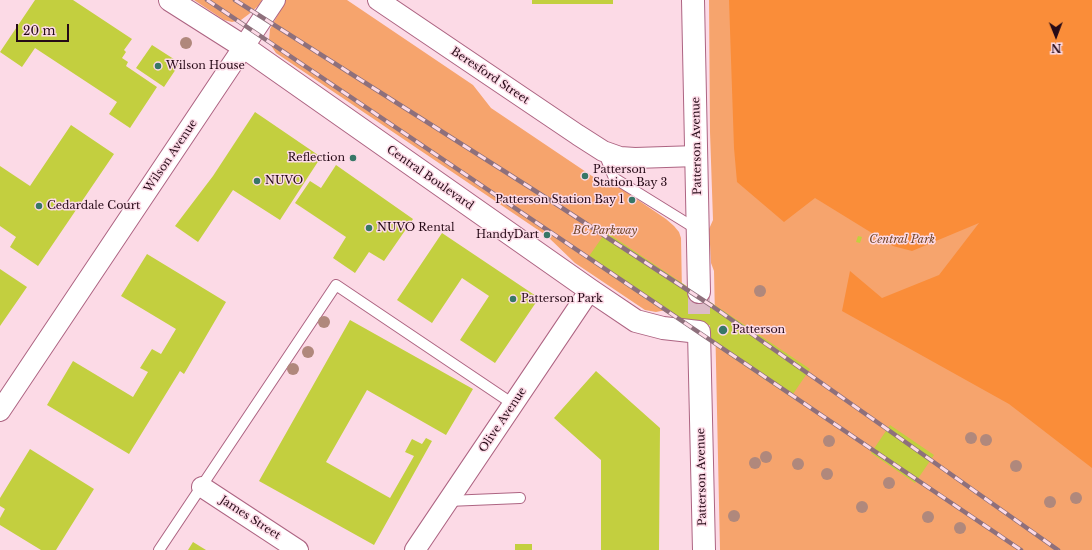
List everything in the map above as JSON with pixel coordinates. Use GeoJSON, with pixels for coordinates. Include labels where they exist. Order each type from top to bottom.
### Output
{"type":"FeatureCollection","features":[{"type":"Feature","properties":{"kind":"street","name":"Central Boulevard"},"geometry":{"type":"LineString","coordinates":[[170,0],[244,47],[636,321],[663,328],[699,332]]}},
{"type":"Feature","properties":{"kind":"street","name":"Wilson Avenue"},"geometry":{"type":"LineString","coordinates":[[0,411],[275,0]]}},
{"type":"Feature","properties":{"kind":"street","name":"Beresford Street"},"geometry":{"type":"LineString","coordinates":[[378,0],[603,151],[620,157],[635,158],[697,156]]}},
{"type":"Feature","properties":{"kind":"street","name":"Patterson Avenue"},"geometry":{"type":"LineString","coordinates":[[693,0],[699,292]]}},
{"type":"Feature","properties":{"kind":"street","name":"Olive Avenue"},"geometry":{"type":"LineString","coordinates":[[415,550],[590,290]]}},
{"type":"Feature","properties":{"kind":"street","name":"Patterson Avenue"},"geometry":{"type":"LineString","coordinates":[[699,332],[704,550]]}},
{"type":"Feature","properties":{"kind":"street","name":"James Street"},"geometry":{"type":"LineString","coordinates":[[202,487],[298,550]]}},
{"type":"Feature","properties":{"kind":"lane"},"geometry":{"type":"LineString","coordinates":[[603,151],[614,178],[698,230]]}},
{"type":"Feature","properties":{"kind":"lane"},"geometry":{"type":"LineString","coordinates":[[159,550],[336,285],[513,404]]}},
{"type":"Feature","properties":{"kind":"lane"},"geometry":{"type":"LineString","coordinates":[[448,501],[520,498]]}},
{"type":"Feature","properties":{"kind":"green space"},"geometry":{"type":"Polygon","coordinates":[[[194,0],[262,0],[258,6],[241,20],[232,22],[224,20],[194,0]]]}},
{"type":"Feature","properties":{"kind":"green space","name":"BC Parkway"},"geometry":{"type":"Polygon","coordinates":[[[286,0],[347,0],[473,85],[491,108],[595,178],[613,183],[666,219],[679,232],[681,238],[682,293],[666,310],[656,312],[645,310],[575,263],[547,236],[276,53],[269,40],[270,29],[286,0]]]}},
{"type":"Feature","properties":{"kind":"green space","name":"Central Park"},"geometry":{"type":"Polygon","coordinates":[[[709,0],[1092,0],[1092,550],[720,550],[714,271],[711,263],[709,229],[713,220],[710,132],[709,0]]]}},
{"type":"Feature","properties":{"kind":"green space"},"geometry":{"type":"Polygon","coordinates":[[[729,0],[1092,0],[1092,468],[1009,404],[842,311],[850,271],[882,298],[939,275],[979,223],[912,251],[893,246],[815,198],[784,222],[737,182],[734,148],[729,0]]]}},
{"type":"Feature","properties":{"kind":"building"},"geometry":{"type":"Polygon","coordinates":[[[35,0],[73,0],[132,39],[124,50],[126,52],[122,58],[128,62],[126,66],[157,87],[130,128],[109,114],[117,102],[35,48],[22,67],[0,52],[35,0]]]}},
{"type":"Feature","properties":{"kind":"building"},"geometry":{"type":"Polygon","coordinates":[[[532,0],[613,0],[613,4],[532,4],[532,0]]]}},
{"type":"Feature","properties":{"kind":"building","name":"Wilson House"},"geometry":{"type":"Polygon","coordinates":[[[152,45],[180,63],[164,87],[136,68],[152,45]]]}},
{"type":"Feature","properties":{"kind":"building","name":"NUVO"},"geometry":{"type":"Polygon","coordinates":[[[255,112],[321,157],[280,220],[233,190],[198,242],[175,226],[213,176],[255,112]]]}},
{"type":"Feature","properties":{"kind":"building","name":"Cedardale Court"},"geometry":{"type":"Polygon","coordinates":[[[71,125],[114,154],[38,266],[10,247],[16,237],[0,226],[0,166],[30,186],[71,125]]]}},
{"type":"Feature","properties":{"kind":"building","name":"NUVO Rental"},"geometry":{"type":"Polygon","coordinates":[[[336,165],[413,219],[384,261],[369,252],[355,273],[333,258],[346,237],[295,203],[310,181],[321,188],[336,165]]]}},
{"type":"Feature","properties":{"kind":"building"},"geometry":{"type":"Polygon","coordinates":[[[606,232],[810,369],[791,397],[587,259],[606,232]]]}},
{"type":"Feature","properties":{"kind":"building","name":"Patterson Park"},"geometry":{"type":"Polygon","coordinates":[[[442,233],[539,298],[495,363],[460,340],[489,296],[462,278],[432,323],[397,300],[442,233]]]}},
{"type":"Feature","properties":{"kind":"building"},"geometry":{"type":"Polygon","coordinates":[[[858,236],[862,237],[860,243],[856,242],[858,236]]]}},
{"type":"Feature","properties":{"kind":"building"},"geometry":{"type":"Polygon","coordinates":[[[147,254],[226,302],[184,374],[180,371],[129,454],[47,405],[73,361],[133,397],[148,372],[140,368],[152,349],[161,354],[176,329],[121,296],[147,254]]]}},
{"type":"Feature","properties":{"kind":"building"},"geometry":{"type":"Polygon","coordinates":[[[0,269],[27,287],[0,326],[0,269]]]}},
{"type":"Feature","properties":{"kind":"building"},"geometry":{"type":"Polygon","coordinates":[[[350,320],[473,389],[446,435],[367,390],[326,462],[390,498],[414,456],[405,452],[412,439],[422,444],[426,438],[432,441],[374,545],[259,481],[350,320]]]}},
{"type":"Feature","properties":{"kind":"building"},"geometry":{"type":"Polygon","coordinates":[[[596,371],[660,428],[659,550],[601,550],[601,460],[554,418],[596,371]]]}},
{"type":"Feature","properties":{"kind":"building"},"geometry":{"type":"Polygon","coordinates":[[[890,425],[934,455],[915,483],[871,453],[890,425]]]}},
{"type":"Feature","properties":{"kind":"building"},"geometry":{"type":"Polygon","coordinates":[[[30,449],[94,489],[56,550],[41,550],[0,525],[0,518],[5,509],[0,506],[0,498],[30,449]]]}},
{"type":"Feature","properties":{"kind":"building"},"geometry":{"type":"Polygon","coordinates":[[[193,542],[206,550],[188,550],[193,542]]]}},
{"type":"Feature","properties":{"kind":"building"},"geometry":{"type":"Polygon","coordinates":[[[515,544],[532,544],[532,550],[515,550],[515,544]]]}},
{"type":"Feature","properties":{"kind":"tunnel"},"geometry":{"type":"LineString","coordinates":[[699,292],[699,332]]}},
{"type":"Feature","properties":{"kind":"railway"},"geometry":{"type":"LineString","coordinates":[[207,0],[1021,550]]}},
{"type":"Feature","properties":{"kind":"railway"},"geometry":{"type":"LineString","coordinates":[[235,0],[559,206],[712,306],[1058,550]]}},
{"type":"Feature","properties":{"kind":"place","name":"Wilson House"},"geometry":{"type":"Point","coordinates":[158,66]}},
{"type":"Feature","properties":{"kind":"place","name":"Reflection"},"geometry":{"type":"Point","coordinates":[353,158]}},
{"type":"Feature","properties":{"kind":"place","name":"Patterson Station Bay 3"},"geometry":{"type":"Point","coordinates":[585,176]}},
{"type":"Feature","properties":{"kind":"place","name":"NUVO"},"geometry":{"type":"Point","coordinates":[257,181]}},
{"type":"Feature","properties":{"kind":"place","name":"Patterson Station Bay 1"},"geometry":{"type":"Point","coordinates":[632,200]}},
{"type":"Feature","properties":{"kind":"place","name":"Cedardale Court"},"geometry":{"type":"Point","coordinates":[39,206]}},
{"type":"Feature","properties":{"kind":"place","name":"NUVO Rental"},"geometry":{"type":"Point","coordinates":[369,228]}},
{"type":"Feature","properties":{"kind":"place","name":"HandyDart"},"geometry":{"type":"Point","coordinates":[547,235]}},
{"type":"Feature","properties":{"kind":"place","name":"Patterson Park"},"geometry":{"type":"Point","coordinates":[513,299]}},
{"type":"Feature","properties":{"kind":"place","name":"Patterson"},"geometry":{"type":"Point","coordinates":[723,330]}}]}
